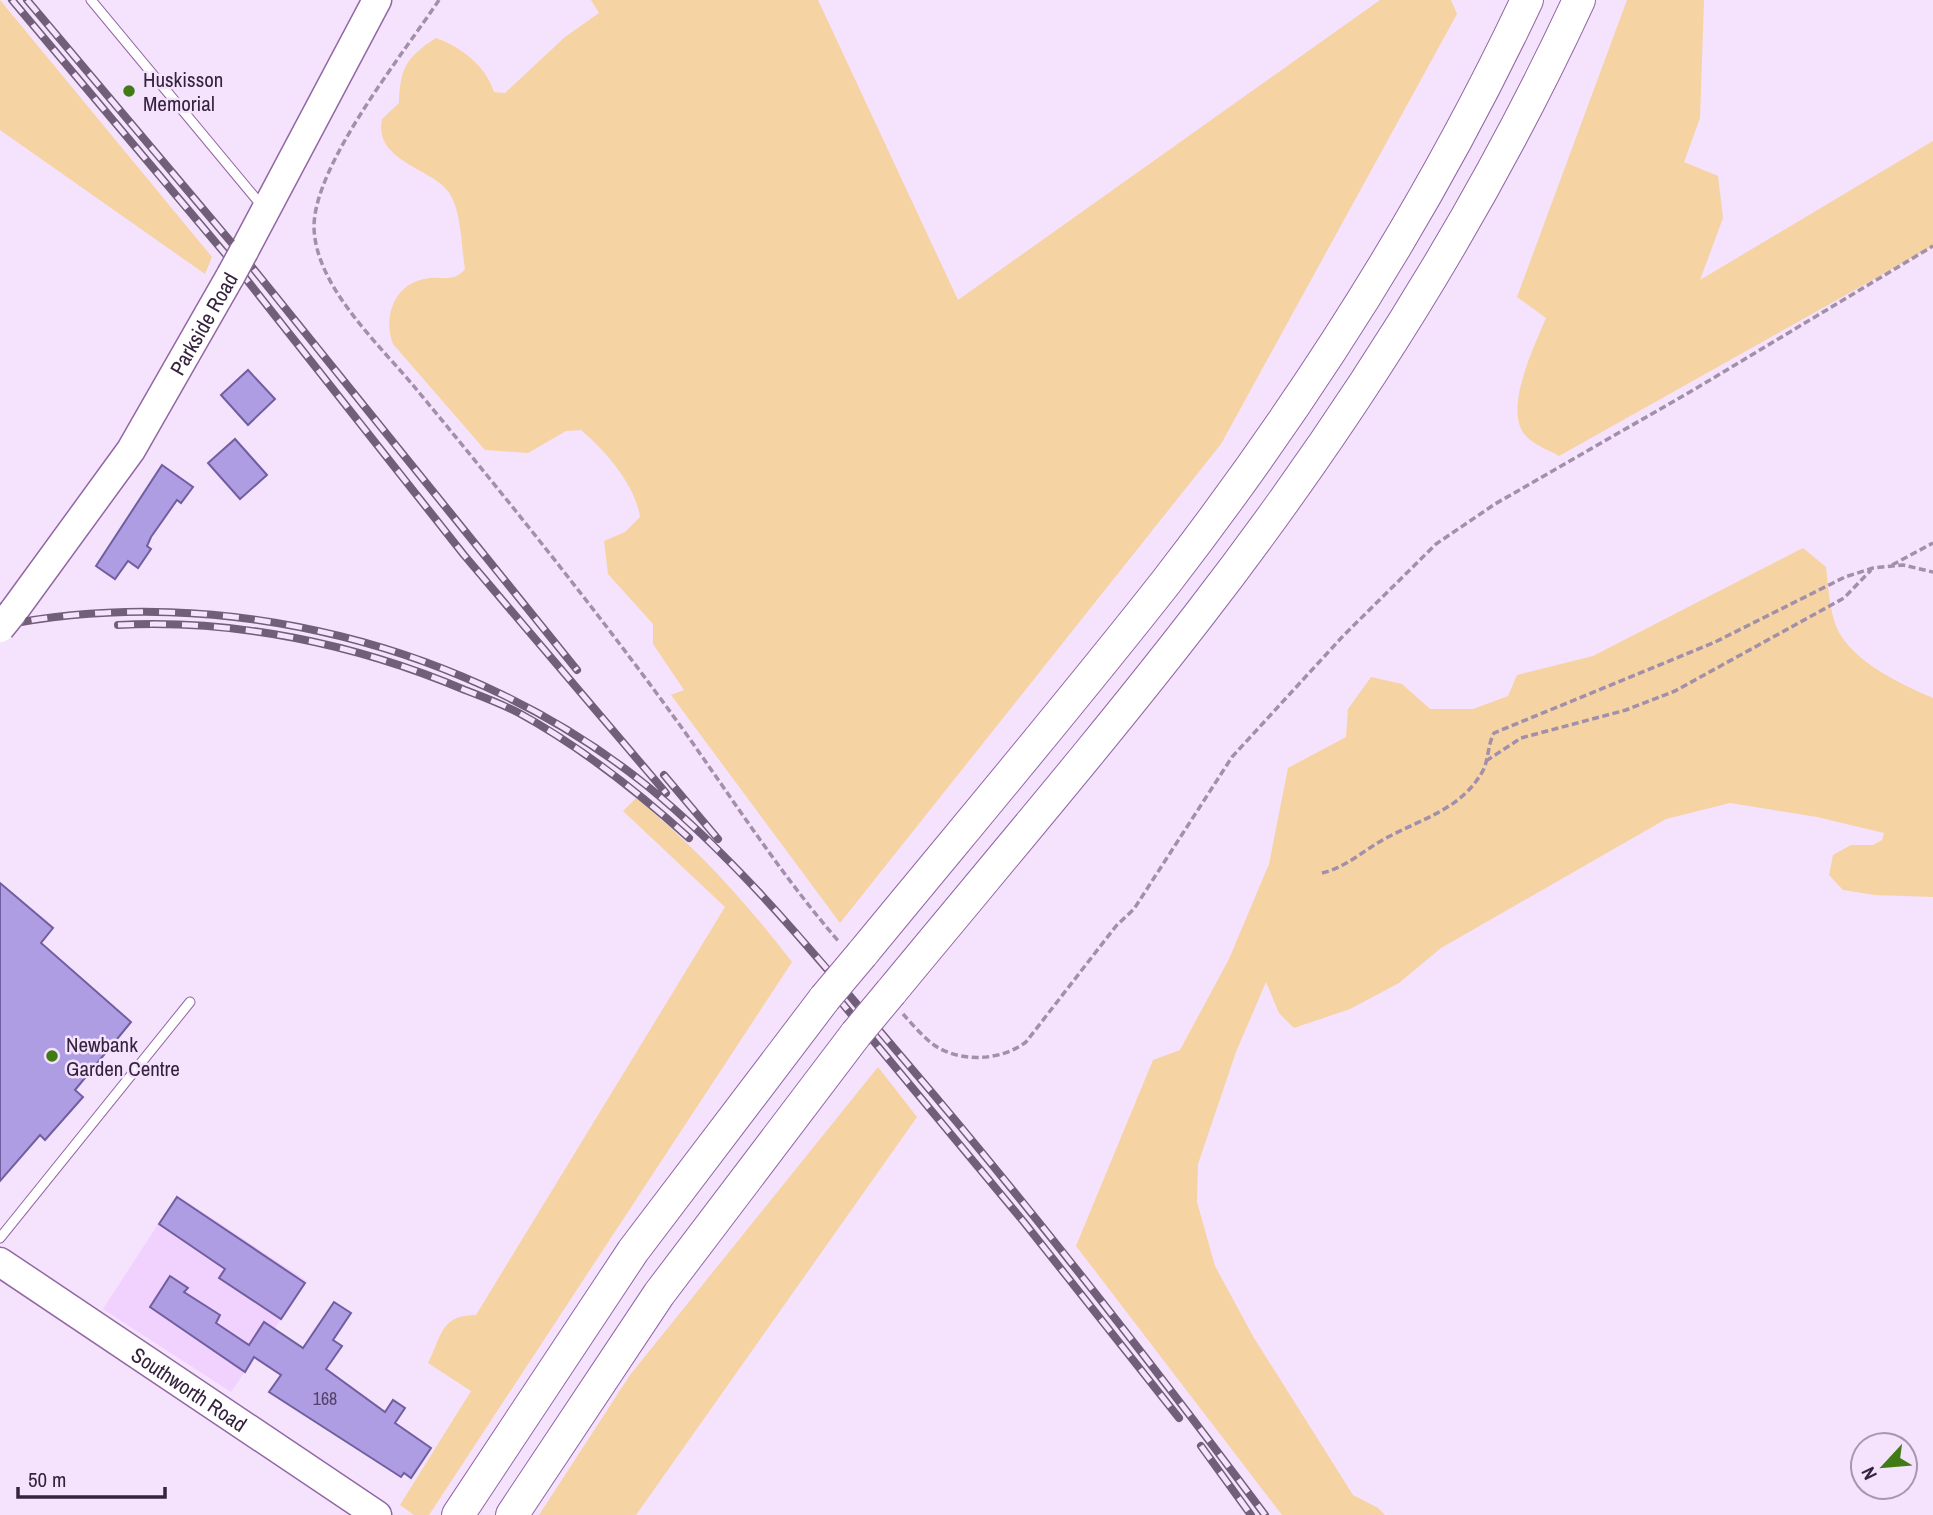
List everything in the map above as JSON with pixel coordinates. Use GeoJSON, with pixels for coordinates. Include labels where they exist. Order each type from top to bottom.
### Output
{"type":"FeatureCollection","features":[{"type":"Feature","properties":{"kind":"highway"},"geometry":{"type":"LineString","coordinates":[[458,1515],[633,1251],[825,998],[853,951],[1076,694],[1167,580],[1252,464],[1329,352],[1400,237],[1463,127],[1527,0]]}},
{"type":"Feature","properties":{"kind":"highway"},"geometry":{"type":"LineString","coordinates":[[512,1515],[666,1284],[856,1034],[893,999],[1199,615],[1287,496],[1366,379],[1441,259],[1508,140],[1579,0]]}},
{"type":"Feature","properties":{"kind":"main road","name":"Parkside Road"},"geometry":{"type":"LineString","coordinates":[[7,620],[131,450],[237,263],[377,0]]}},
{"type":"Feature","properties":{"kind":"main road","name":"Southworth Road"},"geometry":{"type":"LineString","coordinates":[[0,1262],[377,1515]]}},
{"type":"Feature","properties":{"kind":"lane"},"geometry":{"type":"LineString","coordinates":[[91,0],[265,210]]}},
{"type":"Feature","properties":{"kind":"lane"},"geometry":{"type":"LineString","coordinates":[[0,1238],[190,1002]]}},
{"type":"Feature","properties":{"kind":"path"},"geometry":{"type":"LineString","coordinates":[[439,0],[340,149],[319,199],[314,225],[322,267],[349,308],[489,477],[615,637],[684,731],[778,869],[853,951]]}},
{"type":"Feature","properties":{"kind":"path"},"geometry":{"type":"LineString","coordinates":[[893,999],[932,1044],[943,1050],[968,1057],[998,1056],[1020,1047],[1116,926],[1134,909],[1232,757],[1270,712],[1420,558],[1455,528],[1706,383],[1933,246]]}},
{"type":"Feature","properties":{"kind":"path"},"geometry":{"type":"LineString","coordinates":[[1888,567],[1933,542]]}},
{"type":"Feature","properties":{"kind":"path"},"geometry":{"type":"LineString","coordinates":[[1322,873],[1340,869],[1389,836],[1443,810],[1466,794],[1483,772],[1488,746],[1494,733],[1713,643],[1794,606],[1822,587],[1873,569],[1903,565],[1933,572]]}},
{"type":"Feature","properties":{"kind":"path"},"geometry":{"type":"LineString","coordinates":[[1486,761],[1521,738],[1626,710],[1675,691],[1844,598],[1873,569]]}},
{"type":"Feature","properties":{"kind":"shaded area"},"geometry":{"type":"Polygon","coordinates":[[[0,0],[212,257],[205,274],[0,130],[0,0]]]}},
{"type":"Feature","properties":{"kind":"shaded area"},"geometry":{"type":"Polygon","coordinates":[[[591,0],[818,0],[958,300],[1380,0],[1451,0],[1457,14],[1221,444],[840,923],[671,695],[684,690],[653,644],[653,624],[608,574],[604,541],[625,532],[640,517],[632,493],[618,469],[581,430],[566,431],[528,453],[485,450],[393,344],[390,333],[391,311],[400,293],[408,286],[430,278],[453,277],[465,269],[458,217],[452,198],[439,183],[394,154],[382,133],[382,119],[399,103],[403,73],[411,58],[436,38],[454,47],[479,66],[494,92],[505,93],[565,37],[599,13],[591,0]]]}},
{"type":"Feature","properties":{"kind":"shaded area"},"geometry":{"type":"Polygon","coordinates":[[[1627,0],[1704,0],[1700,118],[1684,162],[1718,176],[1723,218],[1700,280],[1933,141],[1933,246],[1559,456],[1529,439],[1520,425],[1517,411],[1523,378],[1546,318],[1517,297],[1627,0]]]}},
{"type":"Feature","properties":{"kind":"shaded area"},"geometry":{"type":"Polygon","coordinates":[[[1803,548],[1826,567],[1834,620],[1849,646],[1875,668],[1933,698],[1933,897],[1875,895],[1843,890],[1829,875],[1833,855],[1851,845],[1873,845],[1882,840],[1884,833],[1817,817],[1730,803],[1666,819],[1441,948],[1399,983],[1350,1009],[1294,1028],[1279,1013],[1266,982],[1236,1052],[1198,1164],[1197,1202],[1215,1266],[1254,1338],[1353,1495],[1378,1508],[1385,1515],[1282,1515],[1076,1246],[1153,1060],[1180,1050],[1229,959],[1269,864],[1288,768],[1346,737],[1348,709],[1371,677],[1402,684],[1430,709],[1473,709],[1508,696],[1517,675],[1593,656],[1803,548]]]}},
{"type":"Feature","properties":{"kind":"shaded area"},"geometry":{"type":"Polygon","coordinates":[[[636,798],[719,876],[792,962],[429,1515],[414,1515],[400,1505],[471,1391],[428,1363],[440,1336],[449,1323],[464,1316],[476,1315],[725,907],[623,811],[636,798]]]}},
{"type":"Feature","properties":{"kind":"shaded area"},"geometry":{"type":"Polygon","coordinates":[[[878,1067],[917,1117],[636,1515],[539,1515],[630,1375],[878,1067]]]}},
{"type":"Feature","properties":{"kind":"shaded area"},"geometry":{"type":"Polygon","coordinates":[[[177,1195],[307,1281],[231,1392],[103,1309],[177,1195]]]}},
{"type":"Feature","properties":{"kind":"building"},"geometry":{"type":"Polygon","coordinates":[[[248,370],[275,399],[248,425],[221,395],[248,370]]]}},
{"type":"Feature","properties":{"kind":"building"},"geometry":{"type":"Polygon","coordinates":[[[235,439],[267,475],[240,499],[208,463],[235,439]]]}},
{"type":"Feature","properties":{"kind":"building"},"geometry":{"type":"Polygon","coordinates":[[[162,465],[193,487],[181,503],[177,500],[151,537],[147,546],[151,549],[138,568],[128,561],[115,579],[96,566],[162,465]]]}},
{"type":"Feature","properties":{"kind":"building","name":"Newbank Garden Centre"},"geometry":{"type":"Polygon","coordinates":[[[0,883],[53,928],[41,943],[131,1022],[75,1090],[83,1097],[45,1140],[40,1135],[0,1181],[0,883]]]}},
{"type":"Feature","properties":{"kind":"building"},"geometry":{"type":"Polygon","coordinates":[[[177,1197],[305,1283],[281,1319],[219,1278],[225,1269],[159,1224],[177,1197]]]}},
{"type":"Feature","properties":{"kind":"building"},"geometry":{"type":"Polygon","coordinates":[[[170,1276],[188,1288],[184,1292],[220,1315],[216,1323],[249,1345],[264,1322],[303,1348],[334,1302],[351,1313],[333,1340],[342,1346],[326,1369],[385,1412],[393,1400],[405,1408],[395,1423],[431,1448],[411,1478],[404,1473],[401,1477],[269,1392],[281,1375],[254,1357],[245,1372],[150,1307],[170,1276]]]}},
{"type":"Feature","properties":{"kind":"railway"},"geometry":{"type":"LineString","coordinates":[[12,0],[243,275],[464,555],[666,793]]}},
{"type":"Feature","properties":{"kind":"railway"},"geometry":{"type":"LineString","coordinates":[[27,0],[252,267],[577,670]]}},
{"type":"Feature","properties":{"kind":"railway"},"geometry":{"type":"LineString","coordinates":[[0,626],[84,614],[169,612],[255,620],[340,636],[423,661],[503,695],[577,736],[646,785],[682,816],[750,882],[845,989],[1044,1229],[1134,1342],[1265,1515]]}},
{"type":"Feature","properties":{"kind":"railway"},"geometry":{"type":"LineString","coordinates":[[118,625],[207,626],[295,638],[339,648],[424,674],[506,707],[542,726],[608,771],[689,838]]}},
{"type":"Feature","properties":{"kind":"railway"},"geometry":{"type":"LineString","coordinates":[[664,775],[718,839]]}},
{"type":"Feature","properties":{"kind":"railway"},"geometry":{"type":"LineString","coordinates":[[837,997],[1023,1221],[1179,1418]]}},
{"type":"Feature","properties":{"kind":"railway"},"geometry":{"type":"LineString","coordinates":[[1201,1446],[1251,1515]]}},
{"type":"Feature","properties":{"kind":"place","name":"Huskisson Memorial"},"geometry":{"type":"Point","coordinates":[129,91]}},
{"type":"Feature","properties":{"kind":"place","name":"Newbank Garden Centre"},"geometry":{"type":"Point","coordinates":[52,1056]}}]}
